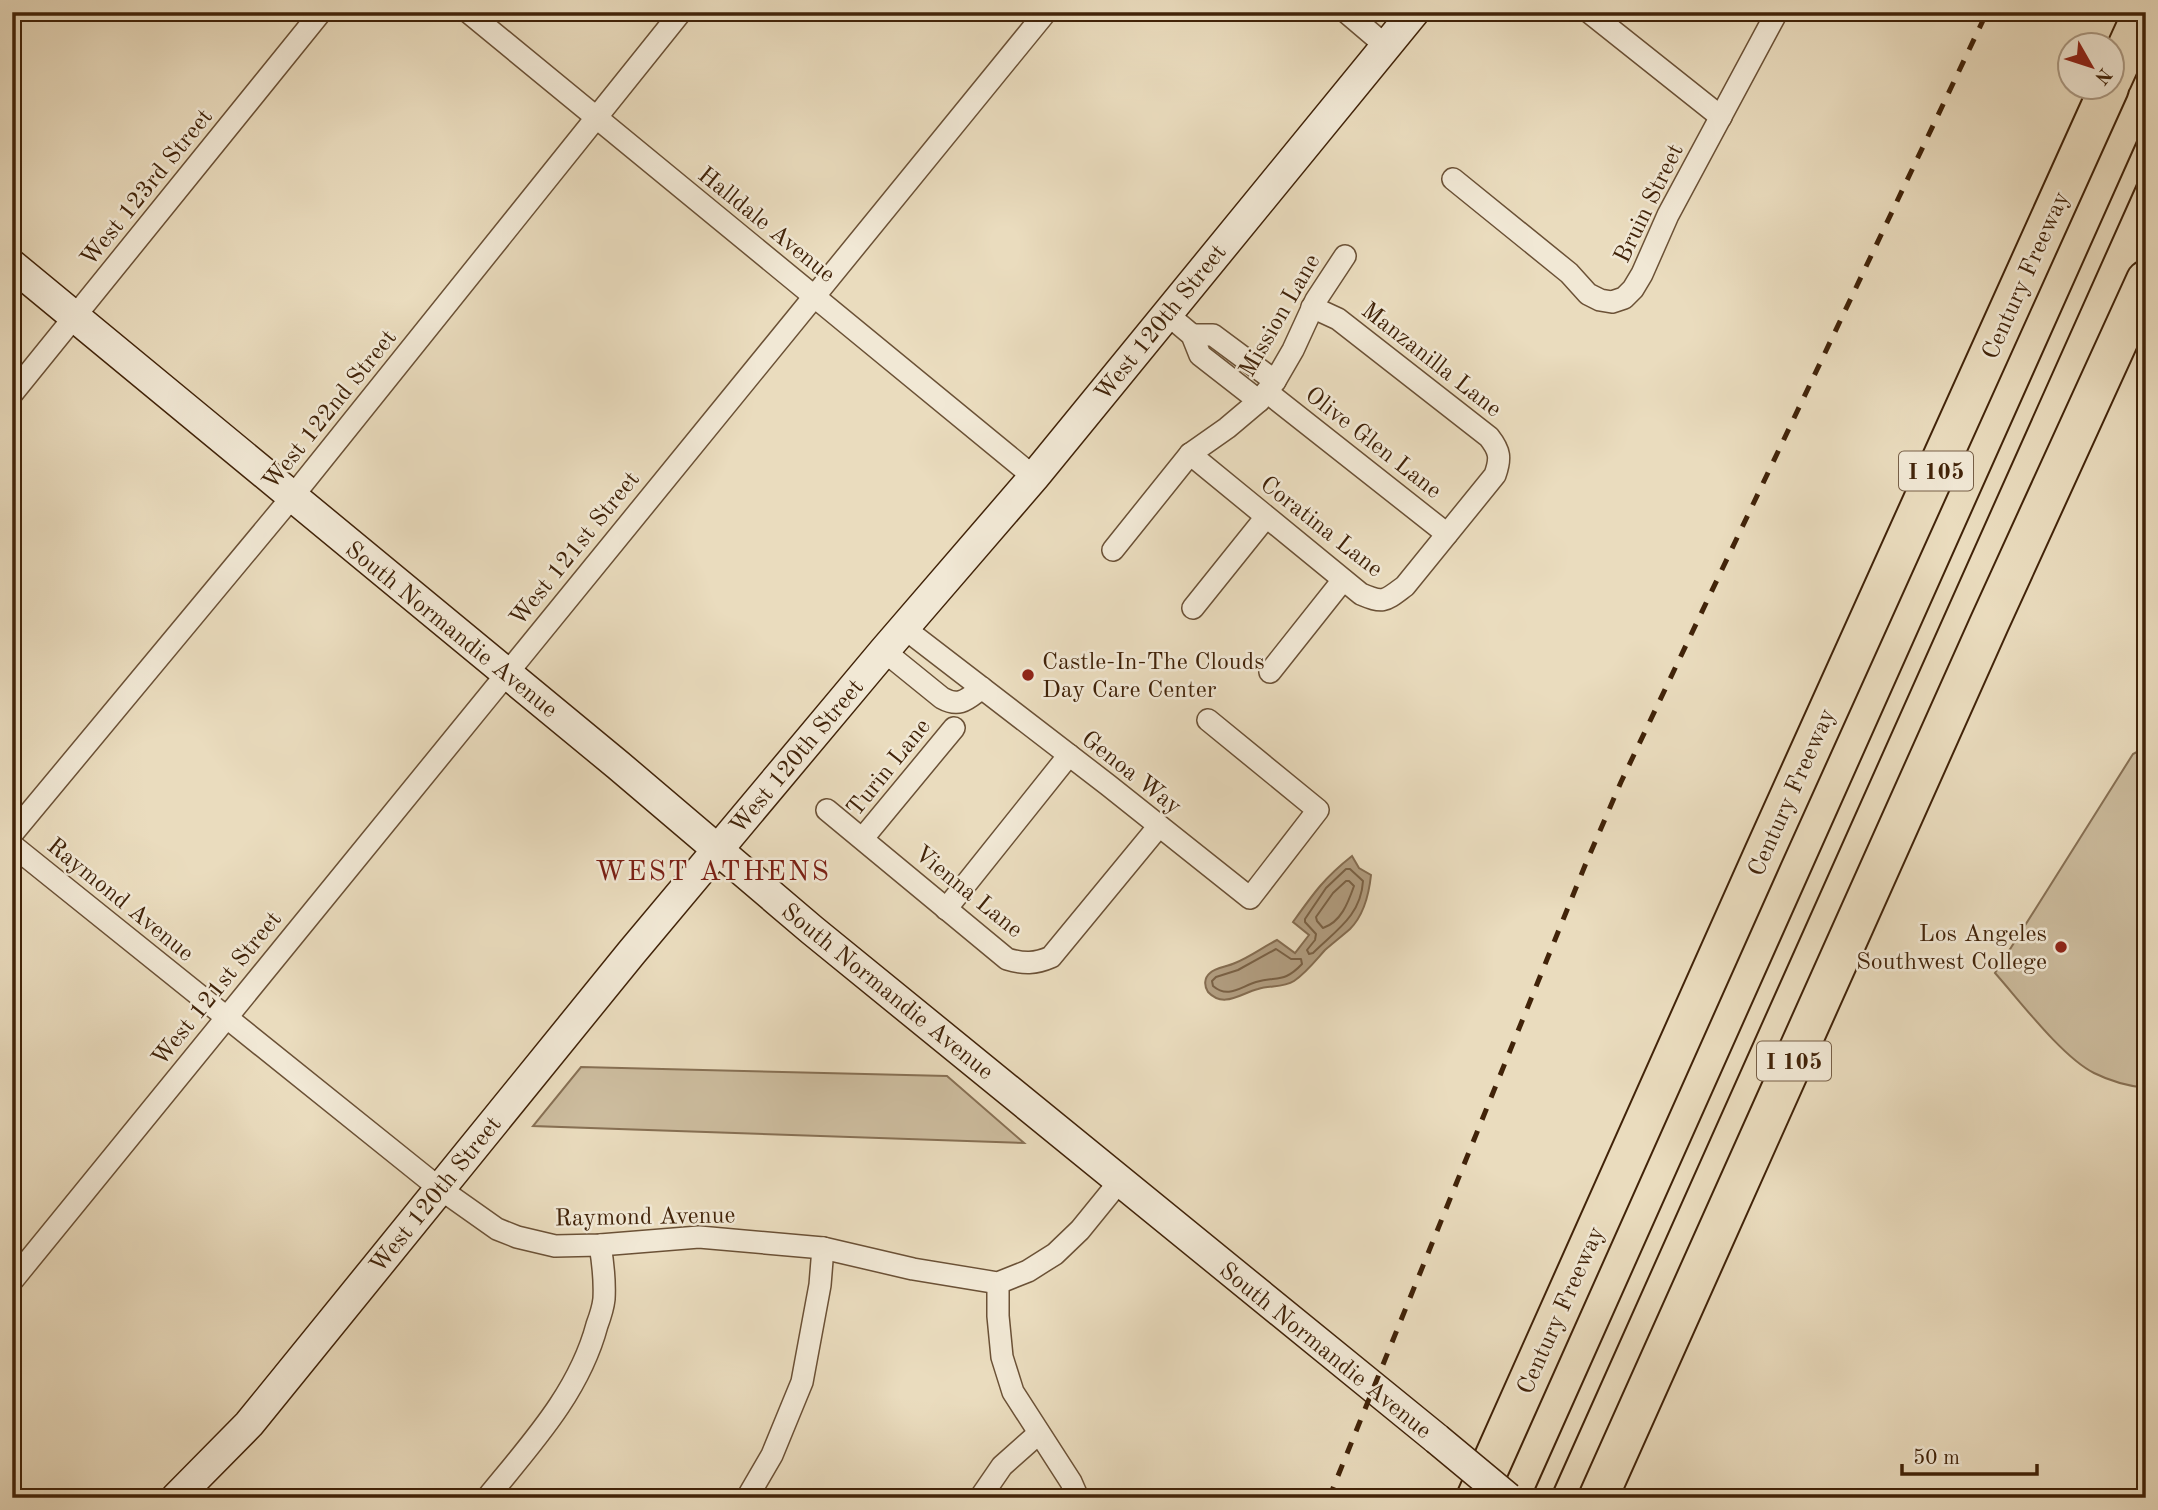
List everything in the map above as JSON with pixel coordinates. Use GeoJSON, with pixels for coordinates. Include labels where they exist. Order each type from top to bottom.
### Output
{"type":"FeatureCollection","features":[{"type":"Feature","properties":{"kind":"highway"},"geometry":{"type":"LineString","coordinates":[[2126,49],[2143,12]]}},
{"type":"Feature","properties":{"kind":"highway","name":"Century Freeway"},"geometry":{"type":"LineString","coordinates":[[1476,1498],[2103,102]]}},
{"type":"Feature","properties":{"kind":"highway","name":"I 105"},"geometry":{"type":"LineString","coordinates":[[1598,1498],[2146,280]]}},
{"type":"Feature","properties":{"kind":"street","name":"West 123rd Street"},"geometry":{"type":"LineString","coordinates":[[12,394],[320,12]]}},
{"type":"Feature","properties":{"kind":"street","name":"Halldale Avenue"},"geometry":{"type":"LineString","coordinates":[[468,12],[1034,477]]}},
{"type":"Feature","properties":{"kind":"street","name":"West 122nd Street"},"geometry":{"type":"LineString","coordinates":[[12,834],[292,497],[681,12]]}},
{"type":"Feature","properties":{"kind":"street","name":"West 121st Street"},"geometry":{"type":"LineString","coordinates":[[12,1280],[1046,12]]}},
{"type":"Feature","properties":{"kind":"street"},"geometry":{"type":"LineString","coordinates":[[1346,12],[1386,46]]}},
{"type":"Feature","properties":{"kind":"street","name":"West 120th Street"},"geometry":{"type":"LineString","coordinates":[[176,1498],[249,1424],[717,850],[1034,477],[1414,12]]}},
{"type":"Feature","properties":{"kind":"street"},"geometry":{"type":"LineString","coordinates":[[1589,12],[1721,117]]}},
{"type":"Feature","properties":{"kind":"street","name":"Bruin Street"},"geometry":{"type":"LineString","coordinates":[[1453,179],[1570,273],[1588,294],[1612,302],[1624,298],[1643,274],[1668,215],[1777,12]]}},
{"type":"Feature","properties":{"kind":"street","name":"Mission Lane"},"geometry":{"type":"LineString","coordinates":[[1113,550],[1190,454],[1227,428],[1267,391],[1293,350],[1312,307],[1345,256]]}},
{"type":"Feature","properties":{"kind":"street","name":"South Normandie Avenue"},"geometry":{"type":"LineString","coordinates":[[12,265],[812,930],[1508,1498]]}},
{"type":"Feature","properties":{"kind":"street","name":"Manzanilla Lane"},"geometry":{"type":"LineString","coordinates":[[1312,307],[1338,319],[1489,437],[1498,449],[1500,461],[1495,475],[1447,534]]}},
{"type":"Feature","properties":{"kind":"street","name":"Olive Glen Lane"},"geometry":{"type":"LineString","coordinates":[[1167,314],[1192,335],[1213,335],[1267,391],[1447,534]]}},
{"type":"Feature","properties":{"kind":"street","name":"Coratina Lane"},"geometry":{"type":"LineString","coordinates":[[1190,454],[1343,580],[1361,594],[1377,601],[1389,598],[1405,586],[1447,534]]}},
{"type":"Feature","properties":{"kind":"street"},"geometry":{"type":"LineString","coordinates":[[1193,608],[1266,516]]}},
{"type":"Feature","properties":{"kind":"street"},"geometry":{"type":"LineString","coordinates":[[1270,672],[1343,580]]}},
{"type":"Feature","properties":{"kind":"street","name":"Genoa Way"},"geometry":{"type":"LineString","coordinates":[[904,628],[1250,898],[1318,810],[1208,720]]}},
{"type":"Feature","properties":{"kind":"street"},"geometry":{"type":"LineString","coordinates":[[884,651],[951,703],[960,703],[982,688]]}},
{"type":"Feature","properties":{"kind":"street","name":"Turin Lane"},"geometry":{"type":"LineString","coordinates":[[863,838],[954,728]]}},
{"type":"Feature","properties":{"kind":"street"},"geometry":{"type":"LineString","coordinates":[[946,909],[1069,755]]}},
{"type":"Feature","properties":{"kind":"street","name":"Vienna Lane"},"geometry":{"type":"LineString","coordinates":[[827,810],[1007,959],[1021,963],[1037,963],[1051,957],[1159,826]]}},
{"type":"Feature","properties":{"kind":"street","name":"Raymond Avenue"},"geometry":{"type":"LineString","coordinates":[[12,845],[439,1188],[497,1229],[555,1246],[699,1237],[823,1248],[913,1269],[998,1283]]}},
{"type":"Feature","properties":{"kind":"street"},"geometry":{"type":"LineString","coordinates":[[1078,1498],[1071,1482],[1013,1392],[1002,1357],[998,1283],[1028,1271],[1055,1254],[1080,1230],[1119,1182]]}},
{"type":"Feature","properties":{"kind":"street"},"geometry":{"type":"LineString","coordinates":[[487,1498],[546,1425],[582,1371],[604,1302],[605,1274],[600,1245]]}},
{"type":"Feature","properties":{"kind":"street"},"geometry":{"type":"LineString","coordinates":[[747,1498],[772,1455],[802,1382],[820,1285],[823,1248]]}},
{"type":"Feature","properties":{"kind":"street"},"geometry":{"type":"LineString","coordinates":[[980,1498],[1002,1466],[1038,1434]]}},
{"type":"Feature","properties":{"kind":"shaded area"},"geometry":{"type":"Polygon","coordinates":[[[2146,747],[2146,1088],[2113,1081],[2082,1065],[2055,1042],[1995,973],[2133,754],[2146,747]]]}},
{"type":"Feature","properties":{"kind":"shaded area"},"geometry":{"type":"Polygon","coordinates":[[[581,1067],[947,1076],[1024,1143],[533,1126],[581,1067]]]}},
{"type":"Feature","properties":{"kind":"water"},"geometry":{"type":"Polygon","coordinates":[[[1352,856],[1359,868],[1371,875],[1362,911],[1350,929],[1325,950],[1303,974],[1290,983],[1226,1000],[1214,997],[1208,992],[1205,985],[1212,971],[1241,961],[1277,940],[1295,953],[1309,935],[1293,922],[1320,887],[1352,856]]]}},
{"type":"Feature","properties":{"kind":"tram line"},"geometry":{"type":"LineString","coordinates":[[1531,1498],[2146,121]]}},
{"type":"Feature","properties":{"kind":"tram line"},"geometry":{"type":"LineString","coordinates":[[1550,1498],[2146,164]]}},
{"type":"Feature","properties":{"kind":"railway"},"geometry":{"type":"LineString","coordinates":[[1329,1498],[1621,782],[1987,12]]}},
{"type":"Feature","properties":{"kind":"place","name":"Castle-In-The Clouds Day Care Center"},"geometry":{"type":"Point","coordinates":[1028,675]}},
{"type":"Feature","properties":{"kind":"place","name":"Los Angeles Southwest College"},"geometry":{"type":"Point","coordinates":[2061,947]}},
{"type":"Feature","properties":{"kind":"district","name":"WEST ATHENS"},"geometry":{"type":"Point","coordinates":[713,870]}}]}
